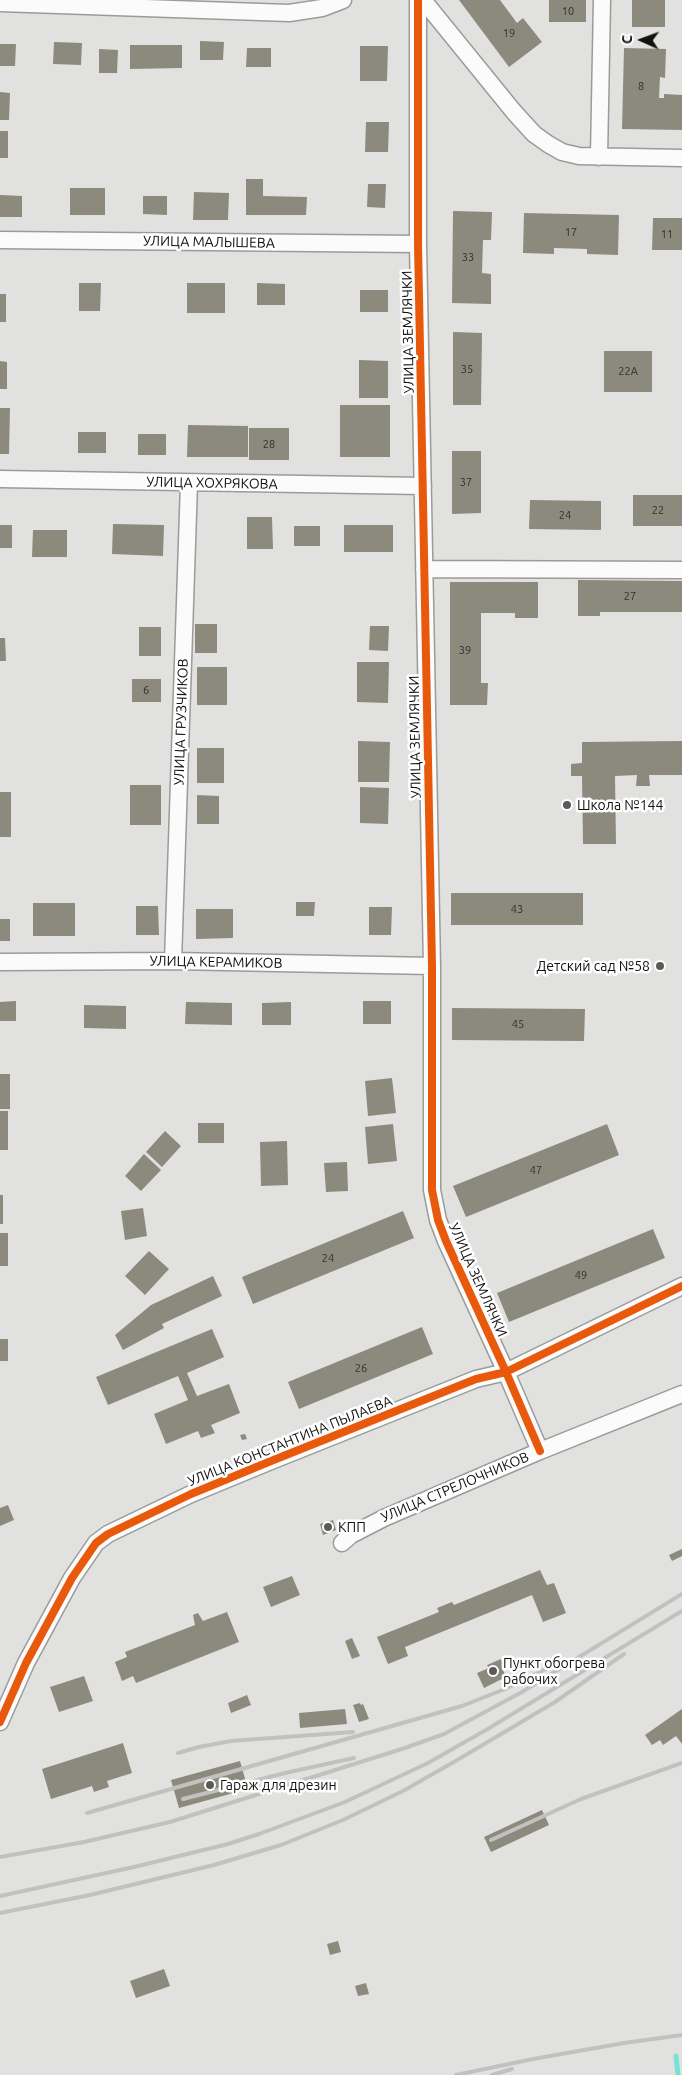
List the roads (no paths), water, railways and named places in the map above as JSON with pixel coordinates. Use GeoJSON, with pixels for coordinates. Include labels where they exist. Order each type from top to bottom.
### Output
{"type":"FeatureCollection","features":[{"type":"Feature","properties":{"kind":"street"},"geometry":{"type":"LineString","coordinates":[[0,3],[289,12],[322,8],[343,0]]}},
{"type":"Feature","properties":{"kind":"street","name":"УЛИЦА ЗЕМЛЯЧКИ"},"geometry":{"type":"LineString","coordinates":[[418,0],[418,244],[432,966],[432,1190],[434,1206],[446,1241],[540,1451]]}},
{"type":"Feature","properties":{"kind":"street"},"geometry":{"type":"LineString","coordinates":[[423,0],[534,134],[562,152],[579,156],[682,158]]}},
{"type":"Feature","properties":{"kind":"street"},"geometry":{"type":"LineString","coordinates":[[599,157],[602,0]]}},
{"type":"Feature","properties":{"kind":"street","name":"УЛИЦА МАЛЫШЕВА"},"geometry":{"type":"LineString","coordinates":[[0,240],[418,244]]}},
{"type":"Feature","properties":{"kind":"street","name":"УЛИЦА ХОХРЯКОВА"},"geometry":{"type":"LineString","coordinates":[[0,479],[423,486]]}},
{"type":"Feature","properties":{"kind":"street","name":"УЛИЦА ГРУЗЧИКОВ"},"geometry":{"type":"LineString","coordinates":[[174,961],[188,483]]}},
{"type":"Feature","properties":{"kind":"street"},"geometry":{"type":"LineString","coordinates":[[424,569],[682,570]]}},
{"type":"Feature","properties":{"kind":"street","name":"УЛИЦА КЕРАМИКОВ"},"geometry":{"type":"LineString","coordinates":[[0,962],[174,961],[432,966]]}},
{"type":"Feature","properties":{"kind":"street","name":"УЛИЦА КОНСТАНТИНА ПЫЛАЕВА"},"geometry":{"type":"LineString","coordinates":[[0,1722],[26,1663],[72,1578],[96,1543],[108,1534],[191,1494],[280,1457],[476,1379],[506,1372],[682,1286]]}},
{"type":"Feature","properties":{"kind":"street","name":"УЛИЦА СТРЕЛОЧНИКОВ"},"geometry":{"type":"LineString","coordinates":[[342,1542],[351,1535],[384,1518],[540,1451],[682,1394]]}},
{"type":"Feature","properties":{"kind":"waterway"},"geometry":{"type":"LineString","coordinates":[[676,2056],[678,2075]]}},
{"type":"Feature","properties":{"kind":"railway"},"geometry":{"type":"LineString","coordinates":[[0,1857],[84,1842],[170,1822],[444,1734],[522,1692],[682,1594]]}},
{"type":"Feature","properties":{"kind":"railway"},"geometry":{"type":"LineString","coordinates":[[0,1896],[134,1867],[228,1844],[345,1802],[428,1763],[682,1611]]}},
{"type":"Feature","properties":{"kind":"railway"},"geometry":{"type":"LineString","coordinates":[[0,1913],[90,1895],[214,1865],[281,1845],[343,1820],[403,1791],[459,1759],[555,1702],[624,1654]]}},
{"type":"Feature","properties":{"kind":"railway"},"geometry":{"type":"LineString","coordinates":[[87,1813],[462,1706],[505,1689],[554,1665]]}},
{"type":"Feature","properties":{"kind":"railway"},"geometry":{"type":"LineString","coordinates":[[178,1753],[231,1741],[353,1732]]}},
{"type":"Feature","properties":{"kind":"railway"},"geometry":{"type":"LineString","coordinates":[[183,1799],[285,1773],[354,1758]]}},
{"type":"Feature","properties":{"kind":"railway"},"geometry":{"type":"LineString","coordinates":[[491,1840],[581,1799],[682,1763]]}},
{"type":"Feature","properties":{"kind":"railway"},"geometry":{"type":"LineString","coordinates":[[456,2075],[533,2059],[682,2035]]}},
{"type":"Feature","properties":{"kind":"railway"},"geometry":{"type":"LineString","coordinates":[[492,2075],[512,2069]]}},
{"type":"Feature","properties":{"kind":"place","name":"Школа №144"},"geometry":{"type":"Point","coordinates":[567,805]}},
{"type":"Feature","properties":{"kind":"place","name":"Детский сад №58"},"geometry":{"type":"Point","coordinates":[660,966]}},
{"type":"Feature","properties":{"kind":"place","name":"КПП"},"geometry":{"type":"Point","coordinates":[328,1527]}},
{"type":"Feature","properties":{"kind":"place","name":"Пункт обогрева рабочих"},"geometry":{"type":"Point","coordinates":[493,1671]}},
{"type":"Feature","properties":{"kind":"place","name":"Гараж для дрезин"},"geometry":{"type":"Point","coordinates":[210,1785]}}]}
